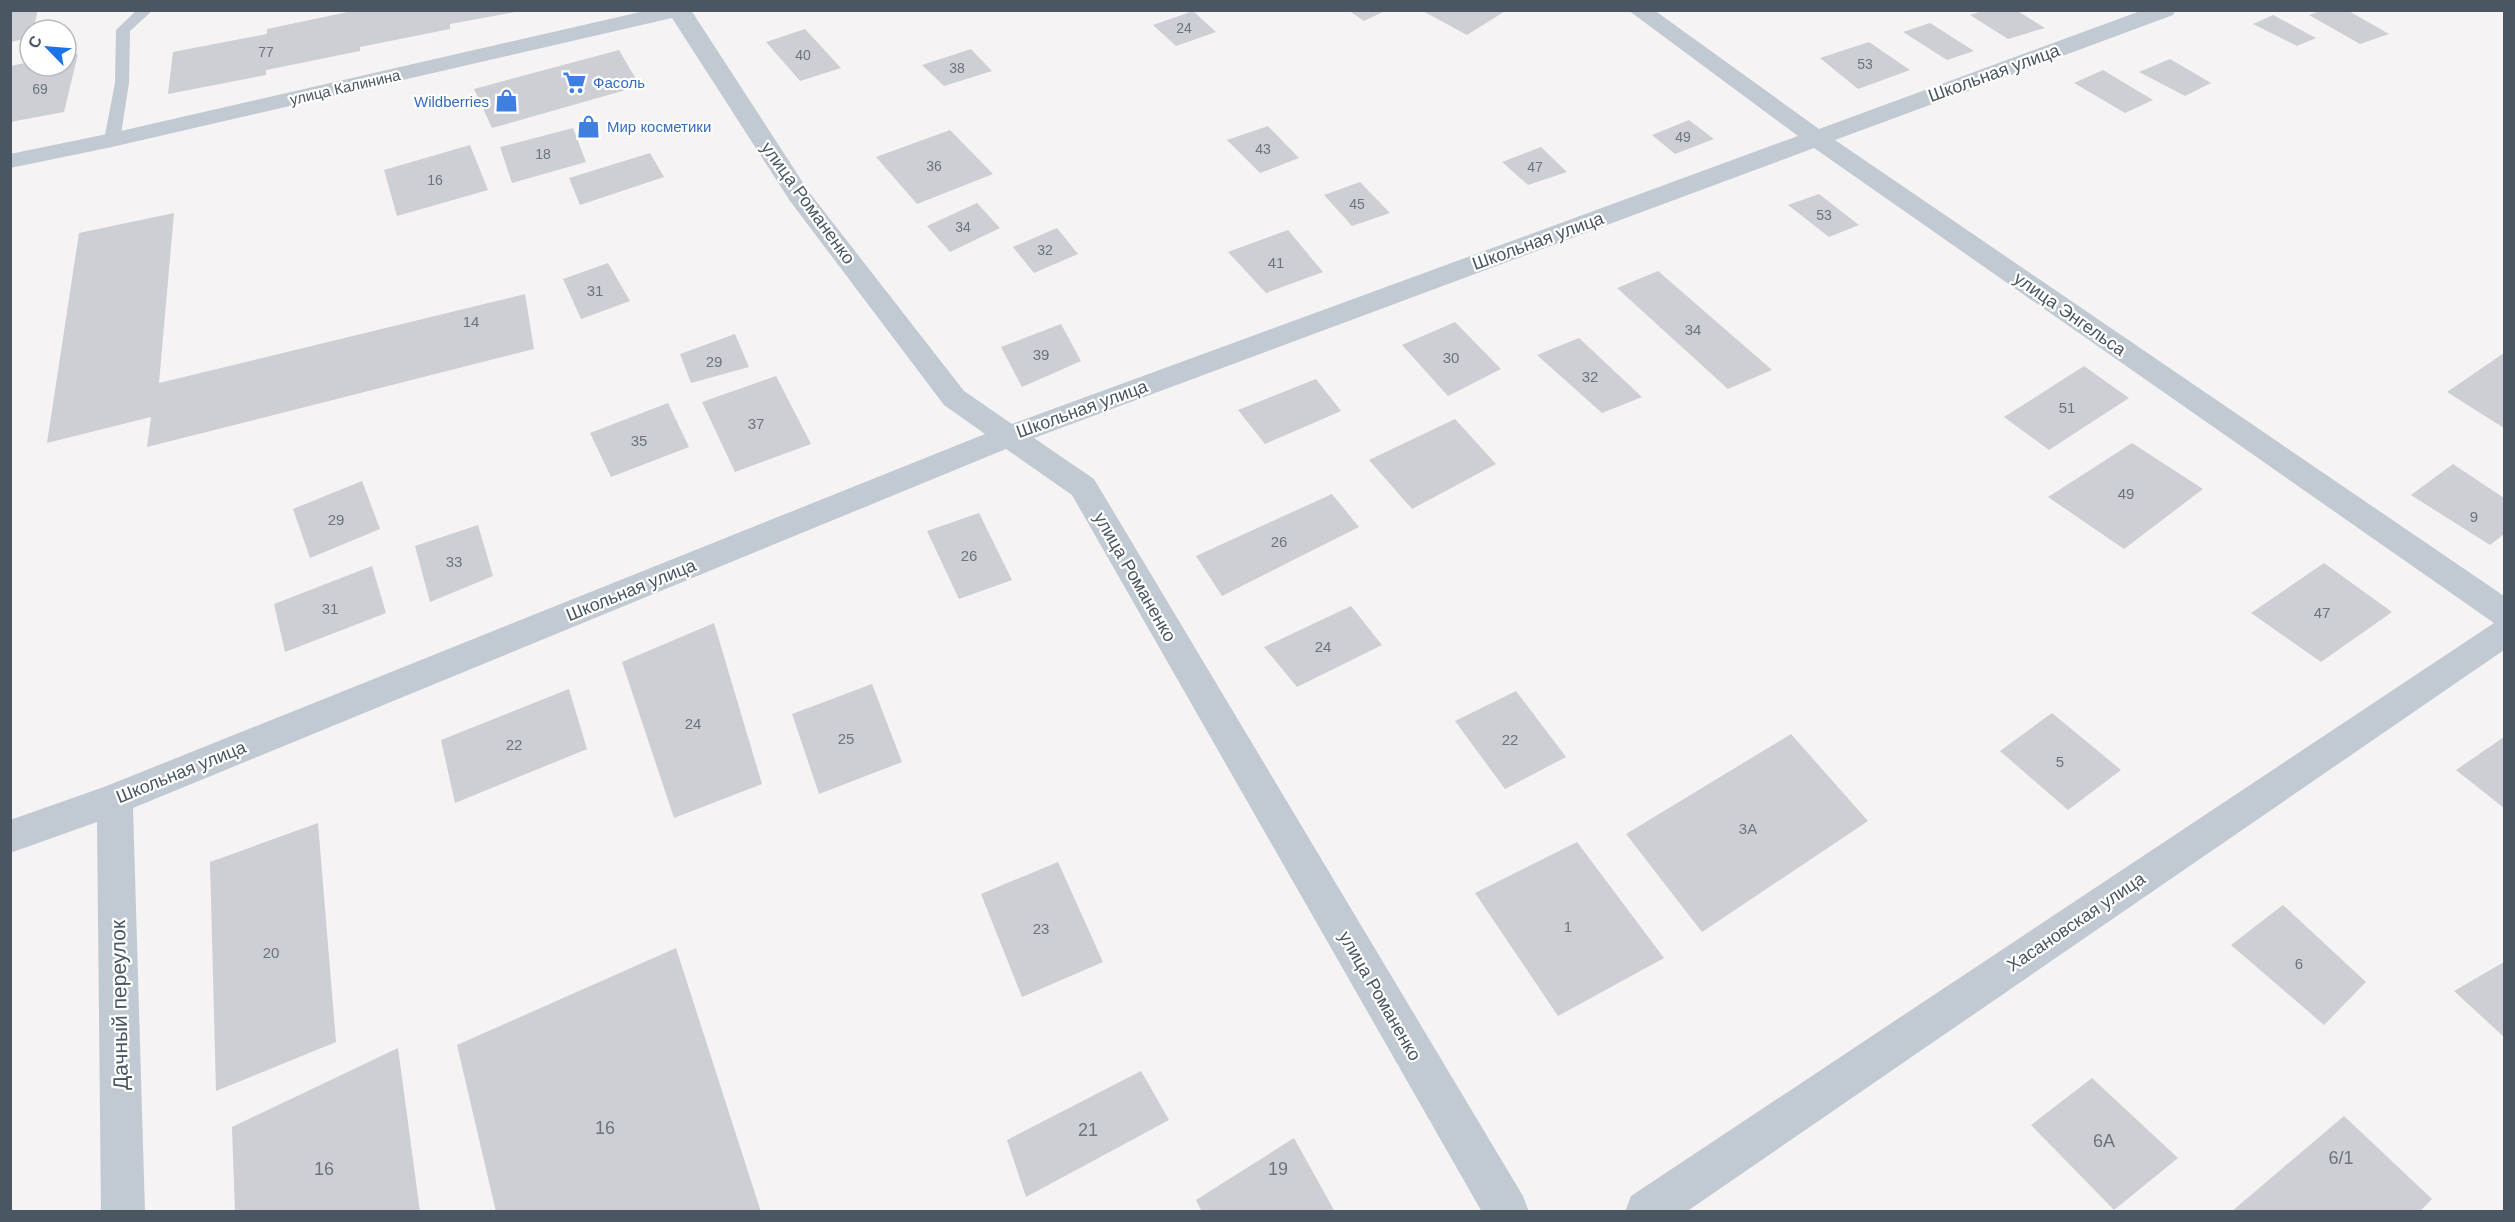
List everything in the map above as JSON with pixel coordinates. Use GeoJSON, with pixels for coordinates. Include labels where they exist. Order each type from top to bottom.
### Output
{"type":"FeatureCollection","features":[{"type":"Feature","properties":{"kind":"street","name":"улица Энгельса"},"geometry":{"type":"LineString","coordinates":[[1639,10],[1816,138],[2505,613]]}},
{"type":"Feature","properties":{"kind":"street","name":"Школьная улица"},"geometry":{"type":"LineString","coordinates":[[10,837],[115,800],[1009,436],[2165,10]]}},
{"type":"Feature","properties":{"kind":"street","name":"улица Калинина"},"geometry":{"type":"LineString","coordinates":[[10,160],[112,140],[679,11]]}},
{"type":"Feature","properties":{"kind":"street","name":"улица Романенко"},"geometry":{"type":"LineString","coordinates":[[679,11],[799,196],[954,398],[1083,488],[1507,1212]]}},
{"type":"Feature","properties":{"kind":"street","name":"Хасановская улица"},"geometry":{"type":"LineString","coordinates":[[1647,1212],[2505,633]]}},
{"type":"Feature","properties":{"kind":"street","name":"Дачный переулок"},"geometry":{"type":"LineString","coordinates":[[115,800],[123,1212]]}},
{"type":"Feature","properties":{"kind":"lane"},"geometry":{"type":"LineString","coordinates":[[112,140],[122,83],[123,30],[146,10]]}},
{"type":"Feature","properties":{"kind":"building"},"geometry":{"type":"Polygon","coordinates":[[[10,10],[38,10],[36,18],[18,18],[18,40],[10,42],[10,10]]]}},
{"type":"Feature","properties":{"kind":"building"},"geometry":{"type":"Polygon","coordinates":[[[357,10],[515,12],[450,24],[450,29],[360,47],[360,51],[266,70],[266,75],[168,94],[173,52],[267,34],[267,29],[357,10]]]}},
{"type":"Feature","properties":{"kind":"building"},"geometry":{"type":"Polygon","coordinates":[[[1348,10],[1387,10],[1364,21],[1348,10]]]}},
{"type":"Feature","properties":{"kind":"building"},"geometry":{"type":"Polygon","coordinates":[[[1421,10],[1507,10],[1467,35],[1421,10]]]}},
{"type":"Feature","properties":{"kind":"building"},"geometry":{"type":"Polygon","coordinates":[[[1985,10],[2016,10],[2045,28],[2008,39],[1970,15],[1985,10]]]}},
{"type":"Feature","properties":{"kind":"building"},"geometry":{"type":"Polygon","coordinates":[[[2324,10],[2347,10],[2389,34],[2360,44],[2309,15],[2324,10]]]}},
{"type":"Feature","properties":{"kind":"building"},"geometry":{"type":"Polygon","coordinates":[[[1193,11],[1216,32],[1176,46],[1153,25],[1193,11]]]}},
{"type":"Feature","properties":{"kind":"building"},"geometry":{"type":"Polygon","coordinates":[[[2273,15],[2316,38],[2297,46],[2253,24],[2273,15]]]}},
{"type":"Feature","properties":{"kind":"building"},"geometry":{"type":"Polygon","coordinates":[[[1930,23],[1974,51],[1947,60],[1903,32],[1930,23]]]}},
{"type":"Feature","properties":{"kind":"building"},"geometry":{"type":"Polygon","coordinates":[[[805,29],[841,68],[800,81],[766,42],[805,29]]]}},
{"type":"Feature","properties":{"kind":"building"},"geometry":{"type":"Polygon","coordinates":[[[1869,42],[1910,70],[1858,89],[1820,58],[1869,42]]]}},
{"type":"Feature","properties":{"kind":"building"},"geometry":{"type":"Polygon","coordinates":[[[971,49],[992,71],[944,86],[922,65],[971,49]]]}},
{"type":"Feature","properties":{"kind":"building"},"geometry":{"type":"Polygon","coordinates":[[[619,50],[640,86],[492,128],[474,89],[619,50]]]}},
{"type":"Feature","properties":{"kind":"building"},"geometry":{"type":"Polygon","coordinates":[[[2170,59],[2211,83],[2185,96],[2139,72],[2170,59]]]}},
{"type":"Feature","properties":{"kind":"building"},"geometry":{"type":"Polygon","coordinates":[[[18,64],[18,78],[72,78],[64,112],[10,122],[10,66],[18,64]]]}},
{"type":"Feature","properties":{"kind":"building"},"geometry":{"type":"Polygon","coordinates":[[[2103,70],[2153,100],[2125,113],[2074,83],[2103,70]]]}},
{"type":"Feature","properties":{"kind":"building"},"geometry":{"type":"Polygon","coordinates":[[[1689,120],[1714,139],[1675,154],[1652,135],[1689,120]]]}},
{"type":"Feature","properties":{"kind":"building"},"geometry":{"type":"Polygon","coordinates":[[[1268,126],[1299,158],[1260,173],[1227,140],[1268,126]]]}},
{"type":"Feature","properties":{"kind":"building"},"geometry":{"type":"Polygon","coordinates":[[[573,128],[586,162],[512,183],[500,147],[573,128]]]}},
{"type":"Feature","properties":{"kind":"building"},"geometry":{"type":"Polygon","coordinates":[[[950,130],[993,174],[917,204],[876,157],[950,130]]]}},
{"type":"Feature","properties":{"kind":"building"},"geometry":{"type":"Polygon","coordinates":[[[470,145],[488,190],[397,216],[384,170],[470,145]]]}},
{"type":"Feature","properties":{"kind":"building"},"geometry":{"type":"Polygon","coordinates":[[[1541,147],[1567,172],[1528,185],[1502,162],[1541,147]]]}},
{"type":"Feature","properties":{"kind":"building"},"geometry":{"type":"Polygon","coordinates":[[[650,153],[664,177],[580,205],[569,178],[650,153]]]}},
{"type":"Feature","properties":{"kind":"building"},"geometry":{"type":"Polygon","coordinates":[[[1360,182],[1390,213],[1352,226],[1324,195],[1360,182]]]}},
{"type":"Feature","properties":{"kind":"building"},"geometry":{"type":"Polygon","coordinates":[[[1819,194],[1859,225],[1829,237],[1788,205],[1819,194]]]}},
{"type":"Feature","properties":{"kind":"building"},"geometry":{"type":"Polygon","coordinates":[[[977,203],[1000,228],[950,252],[927,226],[977,203]]]}},
{"type":"Feature","properties":{"kind":"building"},"geometry":{"type":"Polygon","coordinates":[[[174,213],[159,383],[525,294],[534,349],[147,447],[151,417],[47,443],[79,233],[174,213]]]}},
{"type":"Feature","properties":{"kind":"building"},"geometry":{"type":"Polygon","coordinates":[[[1057,228],[1078,254],[1034,273],[1013,247],[1057,228]]]}},
{"type":"Feature","properties":{"kind":"building"},"geometry":{"type":"Polygon","coordinates":[[[1288,230],[1323,272],[1266,293],[1228,252],[1288,230]]]}},
{"type":"Feature","properties":{"kind":"building"},"geometry":{"type":"Polygon","coordinates":[[[608,263],[630,301],[581,319],[563,279],[608,263]]]}},
{"type":"Feature","properties":{"kind":"building"},"geometry":{"type":"Polygon","coordinates":[[[1658,271],[1772,370],[1728,389],[1617,288],[1658,271]]]}},
{"type":"Feature","properties":{"kind":"building"},"geometry":{"type":"Polygon","coordinates":[[[1455,322],[1501,369],[1448,396],[1402,345],[1455,322]]]}},
{"type":"Feature","properties":{"kind":"building"},"geometry":{"type":"Polygon","coordinates":[[[1061,324],[1081,361],[1022,387],[1001,347],[1061,324]]]}},
{"type":"Feature","properties":{"kind":"building"},"geometry":{"type":"Polygon","coordinates":[[[735,334],[749,367],[691,383],[680,354],[735,334]]]}},
{"type":"Feature","properties":{"kind":"building"},"geometry":{"type":"Polygon","coordinates":[[[1579,338],[1642,397],[1602,413],[1537,355],[1579,338]]]}},
{"type":"Feature","properties":{"kind":"building"},"geometry":{"type":"Polygon","coordinates":[[[2504,353],[2504,428],[2447,392],[2504,353]]]}},
{"type":"Feature","properties":{"kind":"building"},"geometry":{"type":"Polygon","coordinates":[[[2084,366],[2129,398],[2049,450],[2004,417],[2084,366]]]}},
{"type":"Feature","properties":{"kind":"building"},"geometry":{"type":"Polygon","coordinates":[[[776,376],[811,444],[735,472],[702,402],[776,376]]]}},
{"type":"Feature","properties":{"kind":"building"},"geometry":{"type":"Polygon","coordinates":[[[1316,379],[1341,411],[1265,444],[1238,410],[1316,379]]]}},
{"type":"Feature","properties":{"kind":"building"},"geometry":{"type":"Polygon","coordinates":[[[668,403],[689,447],[611,477],[590,433],[668,403]]]}},
{"type":"Feature","properties":{"kind":"building"},"geometry":{"type":"Polygon","coordinates":[[[1455,419],[1496,464],[1412,509],[1369,460],[1455,419]]]}},
{"type":"Feature","properties":{"kind":"building"},"geometry":{"type":"Polygon","coordinates":[[[2132,443],[2203,489],[2124,549],[2048,497],[2132,443]]]}},
{"type":"Feature","properties":{"kind":"building"},"geometry":{"type":"Polygon","coordinates":[[[2453,464],[2504,498],[2504,534],[2490,545],[2411,495],[2453,464]]]}},
{"type":"Feature","properties":{"kind":"building"},"geometry":{"type":"Polygon","coordinates":[[[362,481],[380,529],[310,558],[293,509],[362,481]]]}},
{"type":"Feature","properties":{"kind":"building"},"geometry":{"type":"Polygon","coordinates":[[[1332,494],[1359,527],[1222,596],[1196,556],[1332,494]]]}},
{"type":"Feature","properties":{"kind":"building"},"geometry":{"type":"Polygon","coordinates":[[[979,513],[1012,580],[959,599],[927,531],[979,513]]]}},
{"type":"Feature","properties":{"kind":"building"},"geometry":{"type":"Polygon","coordinates":[[[478,525],[493,576],[430,602],[415,546],[478,525]]]}},
{"type":"Feature","properties":{"kind":"building"},"geometry":{"type":"Polygon","coordinates":[[[2324,563],[2392,612],[2321,662],[2251,613],[2324,563]]]}},
{"type":"Feature","properties":{"kind":"building"},"geometry":{"type":"Polygon","coordinates":[[[372,566],[386,613],[285,652],[274,604],[372,566]]]}},
{"type":"Feature","properties":{"kind":"building"},"geometry":{"type":"Polygon","coordinates":[[[1351,606],[1382,645],[1297,687],[1264,647],[1351,606]]]}},
{"type":"Feature","properties":{"kind":"building"},"geometry":{"type":"Polygon","coordinates":[[[714,623],[762,784],[674,818],[622,662],[714,623]]]}},
{"type":"Feature","properties":{"kind":"building"},"geometry":{"type":"Polygon","coordinates":[[[872,684],[902,762],[819,794],[792,714],[872,684]]]}},
{"type":"Feature","properties":{"kind":"building"},"geometry":{"type":"Polygon","coordinates":[[[569,689],[587,749],[455,803],[441,740],[569,689]]]}},
{"type":"Feature","properties":{"kind":"building"},"geometry":{"type":"Polygon","coordinates":[[[1516,691],[1566,757],[1505,789],[1455,721],[1516,691]]]}},
{"type":"Feature","properties":{"kind":"building"},"geometry":{"type":"Polygon","coordinates":[[[2052,713],[2121,770],[2068,810],[2000,751],[2052,713]]]}},
{"type":"Feature","properties":{"kind":"building"},"geometry":{"type":"Polygon","coordinates":[[[1791,734],[1868,821],[1702,932],[1626,834],[1791,734]]]}},
{"type":"Feature","properties":{"kind":"building"},"geometry":{"type":"Polygon","coordinates":[[[2504,737],[2504,808],[2456,770],[2504,737]]]}},
{"type":"Feature","properties":{"kind":"building"},"geometry":{"type":"Polygon","coordinates":[[[318,823],[336,1042],[216,1091],[210,862],[318,823]]]}},
{"type":"Feature","properties":{"kind":"building"},"geometry":{"type":"Polygon","coordinates":[[[1577,842],[1664,958],[1558,1016],[1475,893],[1577,842]]]}},
{"type":"Feature","properties":{"kind":"building"},"geometry":{"type":"Polygon","coordinates":[[[1058,862],[1103,962],[1022,997],[981,894],[1058,862]]]}},
{"type":"Feature","properties":{"kind":"building"},"geometry":{"type":"Polygon","coordinates":[[[2283,905],[2366,982],[2324,1025],[2231,945],[2283,905]]]}},
{"type":"Feature","properties":{"kind":"building"},"geometry":{"type":"Polygon","coordinates":[[[676,948],[761,1212],[496,1212],[457,1045],[676,948]]]}},
{"type":"Feature","properties":{"kind":"building"},"geometry":{"type":"Polygon","coordinates":[[[2504,962],[2504,1037],[2454,991],[2504,962]]]}},
{"type":"Feature","properties":{"kind":"building"},"geometry":{"type":"Polygon","coordinates":[[[398,1048],[420,1212],[235,1212],[232,1127],[398,1048]]]}},
{"type":"Feature","properties":{"kind":"building"},"geometry":{"type":"Polygon","coordinates":[[[1141,1071],[1169,1120],[1026,1197],[1007,1140],[1141,1071]]]}},
{"type":"Feature","properties":{"kind":"building"},"geometry":{"type":"Polygon","coordinates":[[[2092,1078],[2178,1158],[2114,1210],[2031,1125],[2092,1078]]]}},
{"type":"Feature","properties":{"kind":"building"},"geometry":{"type":"Polygon","coordinates":[[[2344,1116],[2432,1199],[2419,1212],[2231,1212],[2344,1116]]]}},
{"type":"Feature","properties":{"kind":"building"},"geometry":{"type":"Polygon","coordinates":[[[1294,1138],[1335,1212],[1202,1212],[1196,1200],[1294,1138]]]}},
{"type":"Feature","properties":{"kind":"place","name":"Фасоль"},"geometry":{"type":"Point","coordinates":[575,82]}},
{"type":"Feature","properties":{"kind":"place","name":"Wildberries"},"geometry":{"type":"Point","coordinates":[507,101]}},
{"type":"Feature","properties":{"kind":"place","name":"Мир косметики"},"geometry":{"type":"Point","coordinates":[589,126]}}]}
